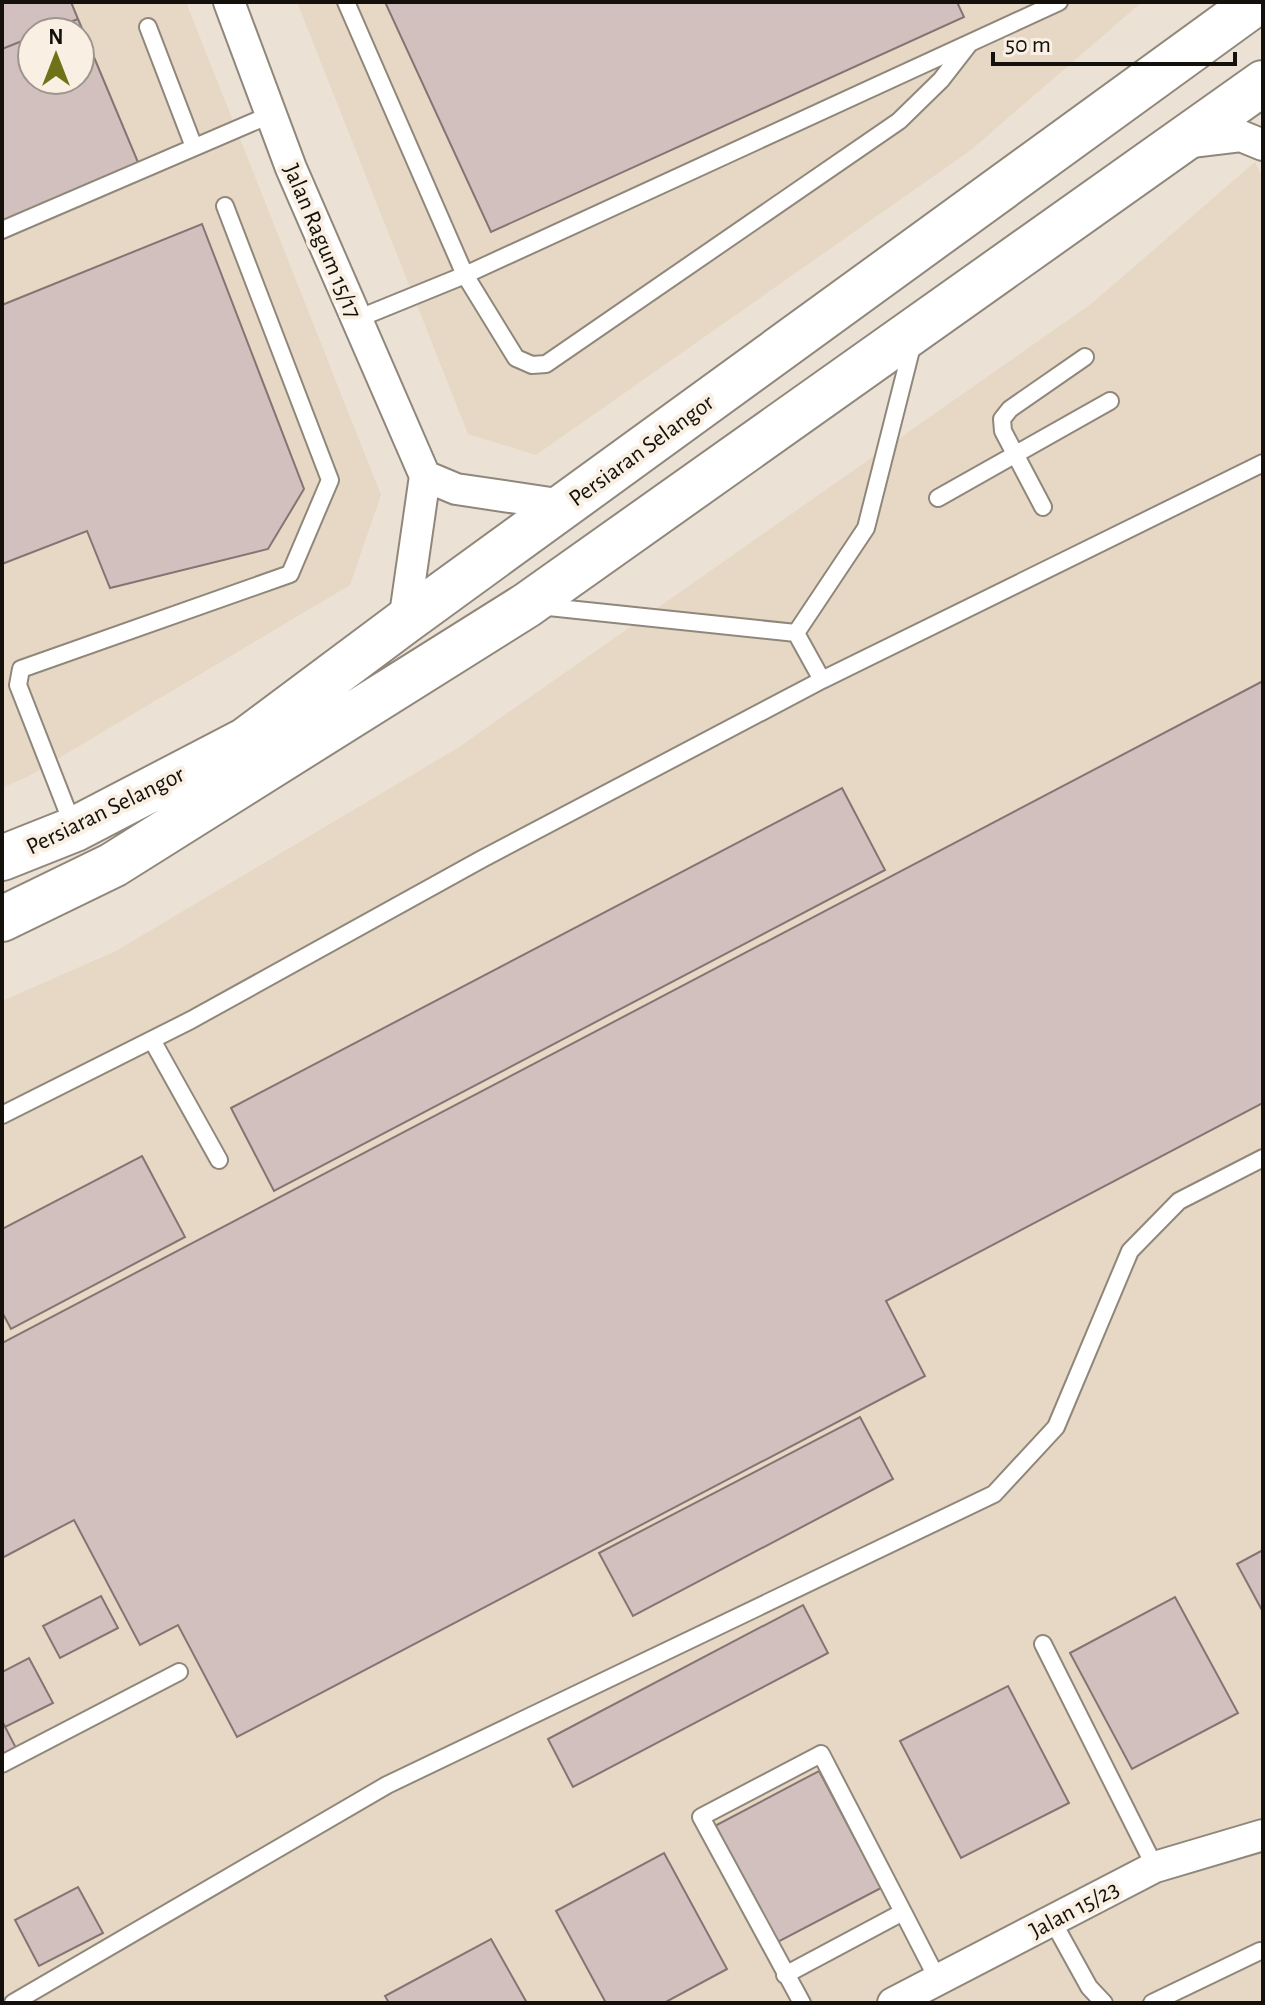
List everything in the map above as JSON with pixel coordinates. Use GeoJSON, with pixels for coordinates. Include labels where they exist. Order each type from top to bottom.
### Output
{"type":"FeatureCollection","features":[{"type":"Feature","properties":{"kind":"main road","name":"Persiaran Selangor"},"geometry":{"type":"LineString","coordinates":[[2,858],[75,829],[246,740],[1257,2]]}},
{"type":"Feature","properties":{"kind":"main road","name":"Persiaran Selangor"},"geometry":{"type":"LineString","coordinates":[[2,919],[113,865],[527,605],[1263,83]]}},
{"type":"Feature","properties":{"kind":"street","name":"Jalan Ragum 15/17"},"geometry":{"type":"LineString","coordinates":[[229,2],[291,168],[425,476]]}},
{"type":"Feature","properties":{"kind":"street"},"geometry":{"type":"LineString","coordinates":[[1178,143],[1241,136],[1263,145]]}},
{"type":"Feature","properties":{"kind":"street"},"geometry":{"type":"LineString","coordinates":[[404,622],[425,476],[456,489],[564,505]]}},
{"type":"Feature","properties":{"kind":"street","name":"Jalan 15/23"},"geometry":{"type":"LineString","coordinates":[[893,2003],[1155,1867],[1263,1835]]}},
{"type":"Feature","properties":{"kind":"lane"},"geometry":{"type":"LineString","coordinates":[[346,2],[465,275],[516,358],[532,365],[546,364],[899,121],[941,80],[969,44]]}},
{"type":"Feature","properties":{"kind":"lane"},"geometry":{"type":"LineString","coordinates":[[357,319],[465,275],[1059,2]]}},
{"type":"Feature","properties":{"kind":"lane"},"geometry":{"type":"LineString","coordinates":[[148,27],[194,147]]}},
{"type":"Feature","properties":{"kind":"lane"},"geometry":{"type":"LineString","coordinates":[[2,230],[272,114]]}},
{"type":"Feature","properties":{"kind":"lane"},"geometry":{"type":"LineString","coordinates":[[75,829],[18,685],[21,669],[290,574],[330,480],[225,206]]}},
{"type":"Feature","properties":{"kind":"lane"},"geometry":{"type":"LineString","coordinates":[[796,633],[866,528],[917,328]]}},
{"type":"Feature","properties":{"kind":"lane"},"geometry":{"type":"LineString","coordinates":[[1043,507],[1003,431],[1002,419],[1010,409],[1085,357]]}},
{"type":"Feature","properties":{"kind":"lane"},"geometry":{"type":"LineString","coordinates":[[938,498],[1110,401]]}},
{"type":"Feature","properties":{"kind":"lane"},"geometry":{"type":"LineString","coordinates":[[2,1115],[152,1040],[482,859],[822,680],[1263,463]]}},
{"type":"Feature","properties":{"kind":"lane"},"geometry":{"type":"LineString","coordinates":[[527,605],[796,633]]}},
{"type":"Feature","properties":{"kind":"lane"},"geometry":{"type":"LineString","coordinates":[[796,633],[822,680]]}},
{"type":"Feature","properties":{"kind":"lane"},"geometry":{"type":"LineString","coordinates":[[152,1040],[219,1160]]}},
{"type":"Feature","properties":{"kind":"lane"},"geometry":{"type":"LineString","coordinates":[[13,2003],[387,1785],[994,1494],[1056,1427],[1130,1251],[1179,1201],[1263,1158]]}},
{"type":"Feature","properties":{"kind":"lane"},"geometry":{"type":"LineString","coordinates":[[1043,1644],[1155,1867]]}},
{"type":"Feature","properties":{"kind":"lane"},"geometry":{"type":"LineString","coordinates":[[2,1764],[179,1672]]}},
{"type":"Feature","properties":{"kind":"lane"},"geometry":{"type":"LineString","coordinates":[[802,2003],[701,1817],[821,1754],[938,1980]]}},
{"type":"Feature","properties":{"kind":"lane"},"geometry":{"type":"LineString","coordinates":[[785,1975],[903,1912]]}},
{"type":"Feature","properties":{"kind":"lane"},"geometry":{"type":"LineString","coordinates":[[1052,1920],[1089,1987],[1104,2003]]}},
{"type":"Feature","properties":{"kind":"lane"},"geometry":{"type":"LineString","coordinates":[[1152,2003],[1260,1951]]}},
{"type":"Feature","properties":{"kind":"shaded area"},"geometry":{"type":"Polygon","coordinates":[[[2,2],[186,2],[381,495],[350,585],[27,777],[2,788],[2,2]]]}},
{"type":"Feature","properties":{"kind":"shaded area"},"geometry":{"type":"Polygon","coordinates":[[[297,2],[1142,2],[971,150],[536,455],[468,434],[297,2]]]}},
{"type":"Feature","properties":{"kind":"shaded area"},"geometry":{"type":"Polygon","coordinates":[[[1255,162],[1263,179],[1263,2003],[2,2003],[2,1001],[116,951],[456,749],[1091,304],[1255,162]]]}},
{"type":"Feature","properties":{"kind":"building"},"geometry":{"type":"Polygon","coordinates":[[[2,2],[71,2],[77,16],[16,16],[16,43],[2,49],[2,2]]]}},
{"type":"Feature","properties":{"kind":"building"},"geometry":{"type":"Polygon","coordinates":[[[385,2],[957,2],[964,17],[491,232],[385,2]]]}},
{"type":"Feature","properties":{"kind":"building"},"geometry":{"type":"Polygon","coordinates":[[[16,43],[16,96],[96,96],[96,62],[140,167],[2,225],[2,49],[16,43]]]}},
{"type":"Feature","properties":{"kind":"building"},"geometry":{"type":"Polygon","coordinates":[[[202,224],[304,489],[268,549],[110,588],[87,531],[2,564],[2,305],[202,224]]]}},
{"type":"Feature","properties":{"kind":"building"},"geometry":{"type":"Polygon","coordinates":[[[1263,681],[1263,1103],[886,1301],[925,1376],[237,1737],[178,1625],[140,1645],[74,1520],[2,1558],[2,1343],[1263,681]]]}},
{"type":"Feature","properties":{"kind":"building"},"geometry":{"type":"Polygon","coordinates":[[[842,788],[885,870],[274,1191],[231,1108],[842,788]]]}},
{"type":"Feature","properties":{"kind":"building"},"geometry":{"type":"Polygon","coordinates":[[[142,1156],[185,1237],[11,1329],[2,1312],[2,1229],[142,1156]]]}},
{"type":"Feature","properties":{"kind":"building"},"geometry":{"type":"Polygon","coordinates":[[[860,1417],[893,1479],[633,1616],[599,1553],[860,1417]]]}},
{"type":"Feature","properties":{"kind":"building"},"geometry":{"type":"Polygon","coordinates":[[[1263,1550],[1263,1612],[1237,1564],[1263,1550]]]}},
{"type":"Feature","properties":{"kind":"building"},"geometry":{"type":"Polygon","coordinates":[[[101,1596],[118,1628],[60,1658],[43,1626],[101,1596]]]}},
{"type":"Feature","properties":{"kind":"building"},"geometry":{"type":"Polygon","coordinates":[[[1175,1597],[1238,1713],[1132,1769],[1070,1653],[1175,1597]]]}},
{"type":"Feature","properties":{"kind":"building"},"geometry":{"type":"Polygon","coordinates":[[[803,1605],[828,1653],[573,1787],[548,1739],[803,1605]]]}},
{"type":"Feature","properties":{"kind":"building"},"geometry":{"type":"Polygon","coordinates":[[[29,1658],[53,1703],[5,1727],[2,1721],[2,1672],[29,1658]]]}},
{"type":"Feature","properties":{"kind":"building"},"geometry":{"type":"Polygon","coordinates":[[[1008,1686],[1069,1803],[961,1858],[900,1741],[1008,1686]]]}},
{"type":"Feature","properties":{"kind":"building"},"geometry":{"type":"Polygon","coordinates":[[[2,1721],[16,1748],[2,1756],[2,1721]]]}},
{"type":"Feature","properties":{"kind":"building"},"geometry":{"type":"Polygon","coordinates":[[[819,1771],[881,1888],[772,1945],[711,1828],[819,1771]]]}},
{"type":"Feature","properties":{"kind":"building"},"geometry":{"type":"Polygon","coordinates":[[[664,1853],[727,1969],[664,2003],[606,2003],[556,1911],[664,1853]]]}},
{"type":"Feature","properties":{"kind":"building"},"geometry":{"type":"Polygon","coordinates":[[[78,1887],[103,1933],[39,1966],[15,1920],[78,1887]]]}},
{"type":"Feature","properties":{"kind":"building"},"geometry":{"type":"Polygon","coordinates":[[[491,1939],[527,2003],[389,2003],[385,1996],[491,1939]]]}}]}
